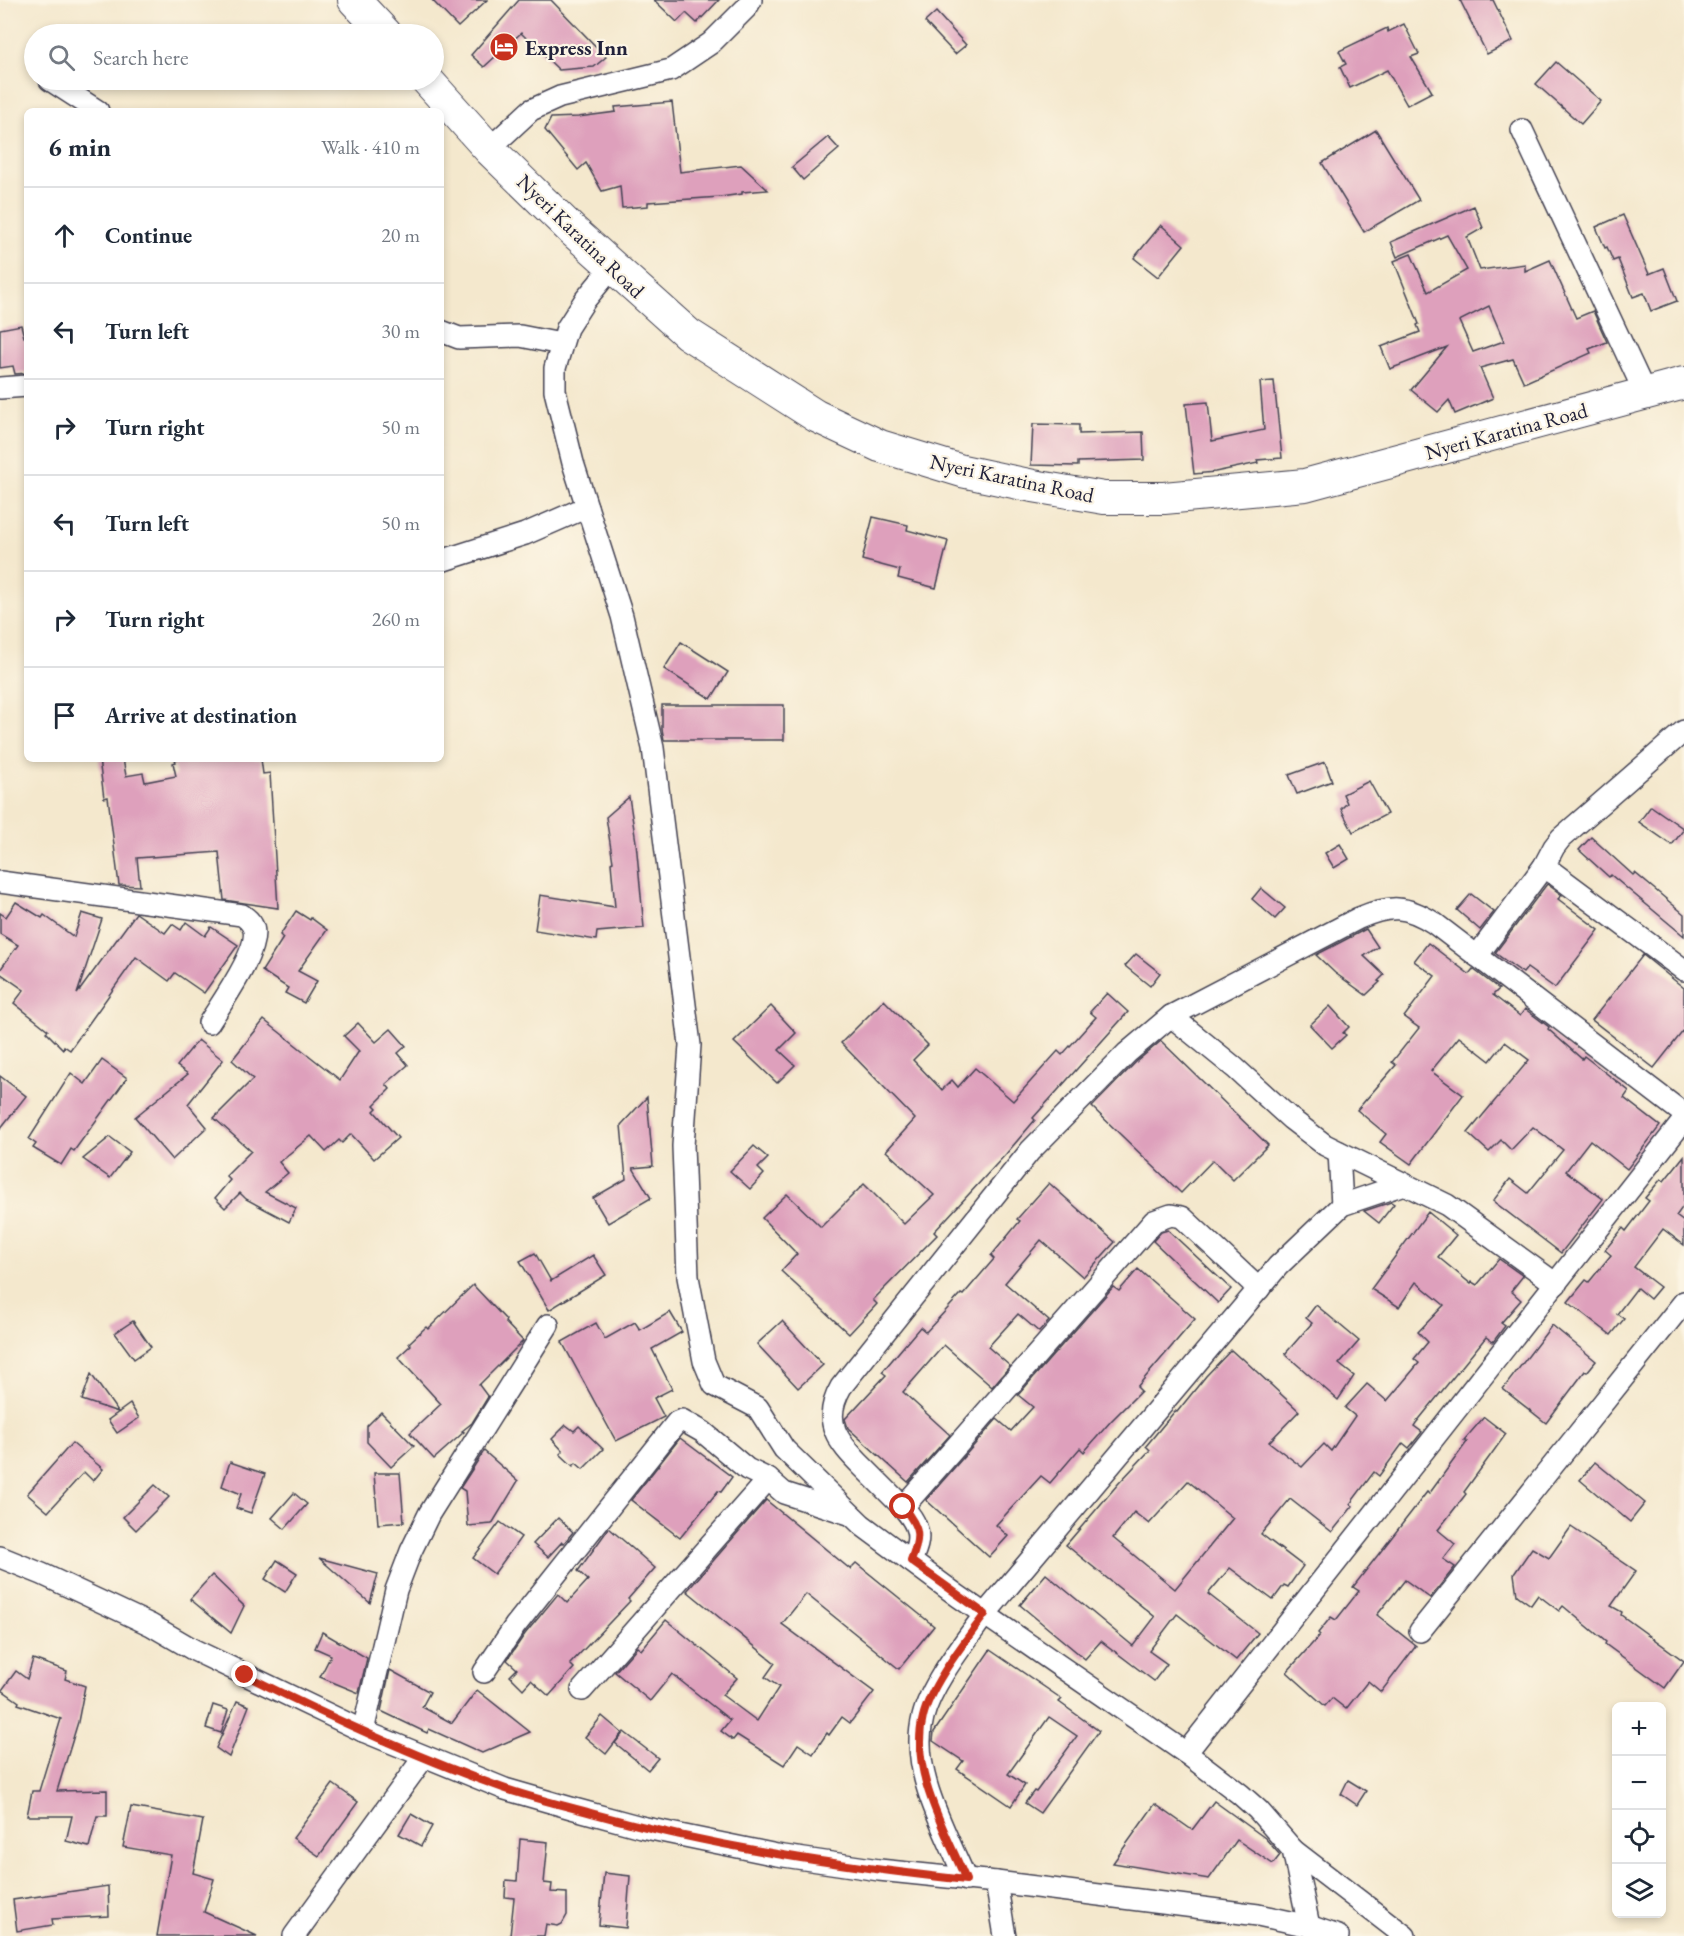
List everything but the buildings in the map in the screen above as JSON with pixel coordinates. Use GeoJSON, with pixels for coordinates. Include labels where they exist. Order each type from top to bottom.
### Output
{"type":"FeatureCollection","features":[{"type":"Feature","properties":{"kind":"highway"},"geometry":{"type":"LineString","coordinates":[[354,0],[377,24]]}},
{"type":"Feature","properties":{"kind":"highway","name":"Nyeri Karatina Road"},"geometry":{"type":"LineString","coordinates":[[436,90],[489,149],[572,230],[688,334],[816,416],[880,446],[962,471],[1104,498],[1164,498],[1305,485],[1684,383]]}},
{"type":"Feature","properties":{"kind":"street"},"geometry":{"type":"LineString","coordinates":[[489,149],[531,110],[560,97],[671,70],[711,43],[747,7],[751,0]]}},
{"type":"Feature","properties":{"kind":"street"},"geometry":{"type":"LineString","coordinates":[[65,90],[93,108]]}},
{"type":"Feature","properties":{"kind":"street"},"geometry":{"type":"LineString","coordinates":[[1522,130],[1646,393]]}},
{"type":"Feature","properties":{"kind":"street"},"geometry":{"type":"LineString","coordinates":[[613,266],[585,300],[567,328],[555,368],[555,391],[573,463],[622,616],[653,748],[690,1046],[683,1146],[688,1277],[704,1361],[714,1385],[758,1408],[783,1449],[862,1525],[985,1614],[1186,1753],[1240,1794],[1266,1818],[1293,1850],[1406,1936]]}},
{"type":"Feature","properties":{"kind":"street"},"geometry":{"type":"LineString","coordinates":[[444,332],[459,338],[520,336],[561,344]]}},
{"type":"Feature","properties":{"kind":"street"},"geometry":{"type":"LineString","coordinates":[[0,388],[24,386]]}},
{"type":"Feature","properties":{"kind":"street"},"geometry":{"type":"LineString","coordinates":[[444,560],[525,534],[587,507]]}},
{"type":"Feature","properties":{"kind":"street"},"geometry":{"type":"LineString","coordinates":[[1477,956],[1544,866],[1561,838],[1684,730]]}},
{"type":"Feature","properties":{"kind":"street"},"geometry":{"type":"LineString","coordinates":[[1544,866],[1684,970]]}},
{"type":"Feature","properties":{"kind":"street"},"geometry":{"type":"LineString","coordinates":[[0,882],[242,915],[253,925],[255,938],[248,958],[209,1023]]}},
{"type":"Feature","properties":{"kind":"street"},"geometry":{"type":"LineString","coordinates":[[911,1561],[918,1544],[918,1531],[913,1520],[903,1507],[843,1448],[835,1434],[833,1400],[1030,1151],[1127,1053],[1172,1016],[1378,910],[1406,909],[1422,915],[1684,1114]]}},
{"type":"Feature","properties":{"kind":"street"},"geometry":{"type":"LineString","coordinates":[[1172,1016],[1235,1068],[1291,1119],[1325,1145],[1447,1205],[1556,1284]]}},
{"type":"Feature","properties":{"kind":"street"},"geometry":{"type":"LineString","coordinates":[[1186,1753],[1684,1120]]}},
{"type":"Feature","properties":{"kind":"street"},"geometry":{"type":"LineString","coordinates":[[1339,1152],[1342,1205]]}},
{"type":"Feature","properties":{"kind":"street"},"geometry":{"type":"LineString","coordinates":[[966,1880],[926,1785],[920,1753],[923,1716],[943,1675],[985,1614],[1294,1250],[1342,1205],[1404,1184]]}},
{"type":"Feature","properties":{"kind":"street"},"geometry":{"type":"LineString","coordinates":[[903,1507],[1155,1221],[1172,1215],[1182,1217],[1259,1289]]}},
{"type":"Feature","properties":{"kind":"street"},"geometry":{"type":"LineString","coordinates":[[1420,1631],[1684,1302]]}},
{"type":"Feature","properties":{"kind":"street"},"geometry":{"type":"LineString","coordinates":[[363,1731],[396,1590],[411,1551],[429,1514],[549,1325]]}},
{"type":"Feature","properties":{"kind":"street"},"geometry":{"type":"LineString","coordinates":[[484,1672],[515,1626],[677,1422],[682,1420],[688,1422],[747,1469],[768,1479],[784,1493],[852,1515]]}},
{"type":"Feature","properties":{"kind":"street"},"geometry":{"type":"LineString","coordinates":[[582,1690],[768,1479]]}},
{"type":"Feature","properties":{"kind":"street"},"geometry":{"type":"LineString","coordinates":[[0,1557],[151,1625],[194,1650],[363,1731],[505,1789],[652,1830],[777,1855],[879,1870],[996,1882],[1258,1915],[1309,1926],[1338,1936]]}},
{"type":"Feature","properties":{"kind":"street"},"geometry":{"type":"LineString","coordinates":[[294,1936],[424,1757]]}},
{"type":"Feature","properties":{"kind":"street"},"geometry":{"type":"LineString","coordinates":[[1293,1850],[1309,1926]]}},
{"type":"Feature","properties":{"kind":"street"},"geometry":{"type":"LineString","coordinates":[[996,1882],[1005,1936]]}},
{"type":"Feature","properties":{"kind":"place","name":"Express Inn"},"geometry":{"type":"Point","coordinates":[504,47]}},
{"type":"Feature","properties":{"kind":"route"},"geometry":{"type":"LineString","coordinates":[[245,1675],[318,1711],[439,1763],[505,1789],[571,1808],[641,1827],[777,1855],[966,1880],[926,1785],[920,1753],[920,1734],[923,1716],[943,1675],[985,1614],[911,1561],[918,1544],[918,1531],[903,1507]]}}]}
